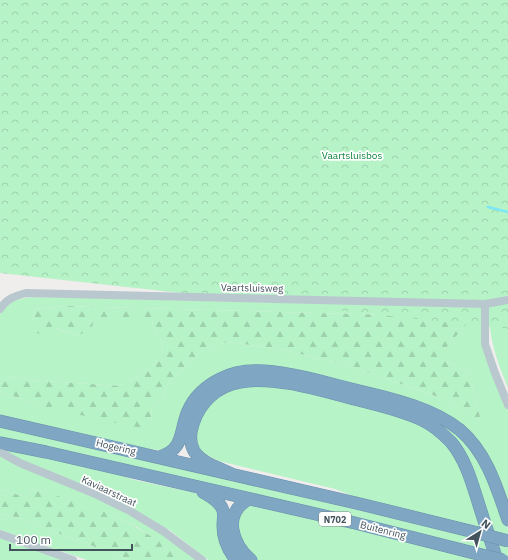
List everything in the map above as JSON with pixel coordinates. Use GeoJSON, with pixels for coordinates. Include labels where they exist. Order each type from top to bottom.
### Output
{"type":"FeatureCollection","features":[{"type":"Feature","properties":{"kind":"highway"},"geometry":{"type":"LineString","coordinates":[[160,457],[167,455],[175,449],[180,442],[190,408],[201,393],[213,383],[231,375],[248,372],[264,371],[299,377],[356,390],[404,404],[439,416],[451,424],[467,437],[479,452],[492,475],[508,520]]}},
{"type":"Feature","properties":{"kind":"highway"},"geometry":{"type":"LineString","coordinates":[[232,474],[200,458],[194,450],[190,437],[195,418],[203,404],[217,391],[233,383],[255,380],[287,384],[313,389],[404,413],[429,424],[445,436],[458,451],[470,477],[497,560]]}},
{"type":"Feature","properties":{"kind":"highway","name":"Hogering"},"geometry":{"type":"LineString","coordinates":[[0,421],[232,474]]}},
{"type":"Feature","properties":{"kind":"highway","name":"Hogering"},"geometry":{"type":"LineString","coordinates":[[0,443],[46,452],[193,486]]}},
{"type":"Feature","properties":{"kind":"highway","name":"Buitenring"},"geometry":{"type":"LineString","coordinates":[[232,474],[508,540]]}},
{"type":"Feature","properties":{"kind":"highway"},"geometry":{"type":"LineString","coordinates":[[193,486],[216,500],[222,508],[224,513],[223,528],[225,540],[236,560]]}},
{"type":"Feature","properties":{"kind":"highway","name":"Buitenring"},"geometry":{"type":"LineString","coordinates":[[193,486],[355,523],[502,560]]}},
{"type":"Feature","properties":{"kind":"highway"},"geometry":{"type":"LineString","coordinates":[[249,500],[238,507],[232,525],[237,545],[251,560]]}},
{"type":"Feature","properties":{"kind":"street","name":"Vaartsluisweg"},"geometry":{"type":"LineString","coordinates":[[0,309],[8,300],[26,293],[485,304],[508,300]]}},
{"type":"Feature","properties":{"kind":"street"},"geometry":{"type":"LineString","coordinates":[[485,304],[485,344],[508,405]]}},
{"type":"Feature","properties":{"kind":"street","name":"Kaviaarstraat"},"geometry":{"type":"LineString","coordinates":[[0,452],[20,463],[93,493],[123,508],[163,531],[202,560]]}},
{"type":"Feature","properties":{"kind":"street"},"geometry":{"type":"LineString","coordinates":[[0,534],[73,560]]}},
{"type":"Feature","properties":{"kind":"green space","name":"Vaartsluisbos"},"geometry":{"type":"Polygon","coordinates":[[[0,0],[508,0],[508,329],[0,273],[0,0]]]}},
{"type":"Feature","properties":{"kind":"green space"},"geometry":{"type":"Polygon","coordinates":[[[51,297],[477,308],[484,338],[508,405],[508,510],[464,430],[232,371],[174,443],[164,450],[144,448],[0,415],[0,391],[34,404],[151,422],[152,407],[162,399],[168,384],[183,368],[204,349],[227,342],[275,348],[347,365],[441,398],[466,411],[478,421],[480,417],[472,386],[472,374],[445,361],[445,349],[468,321],[465,317],[66,306],[35,309],[32,322],[79,335],[92,319],[152,319],[153,327],[163,344],[162,356],[151,367],[122,386],[27,380],[20,377],[6,380],[0,384],[0,314],[11,303],[22,298],[51,297]]]}},
{"type":"Feature","properties":{"kind":"green space"},"geometry":{"type":"Polygon","coordinates":[[[508,304],[508,388],[496,355],[489,320],[508,304]]]}},
{"type":"Feature","properties":{"kind":"green space"},"geometry":{"type":"Polygon","coordinates":[[[66,306],[465,317],[469,321],[445,349],[445,361],[472,374],[472,386],[480,417],[478,422],[466,411],[441,398],[347,365],[275,348],[227,342],[204,349],[168,384],[162,399],[152,407],[151,422],[148,429],[110,422],[34,404],[0,391],[0,384],[6,380],[16,377],[27,380],[122,386],[151,367],[162,356],[163,344],[153,327],[152,319],[92,319],[93,325],[79,335],[55,328],[43,335],[37,333],[32,322],[35,309],[66,306]]]}},
{"type":"Feature","properties":{"kind":"green space"},"geometry":{"type":"Polygon","coordinates":[[[275,384],[420,421],[457,456],[485,529],[371,503],[335,489],[219,461],[200,452],[195,439],[203,408],[232,386],[275,384]]]}},
{"type":"Feature","properties":{"kind":"green space"},"geometry":{"type":"Polygon","coordinates":[[[435,421],[452,429],[480,460],[496,494],[508,529],[508,560],[223,487],[0,437],[0,426],[495,542],[483,507],[435,421]]]}},
{"type":"Feature","properties":{"kind":"green space"},"geometry":{"type":"Polygon","coordinates":[[[0,449],[89,465],[135,480],[196,493],[206,497],[218,508],[232,560],[208,560],[171,531],[160,525],[16,459],[0,449]]]}},
{"type":"Feature","properties":{"kind":"green space"},"geometry":{"type":"Polygon","coordinates":[[[0,454],[95,496],[155,528],[198,560],[186,560],[137,527],[116,517],[69,500],[33,489],[29,496],[23,496],[0,490],[0,454]]]}},
{"type":"Feature","properties":{"kind":"green space"},"geometry":{"type":"Polygon","coordinates":[[[33,489],[87,505],[108,513],[153,537],[186,560],[130,560],[15,517],[0,514],[0,490],[23,496],[29,496],[33,489]]]}},
{"type":"Feature","properties":{"kind":"green space"},"geometry":{"type":"Polygon","coordinates":[[[252,504],[488,560],[257,560],[253,558],[237,540],[239,514],[252,504]]]}},
{"type":"Feature","properties":{"kind":"green space"},"geometry":{"type":"Polygon","coordinates":[[[0,514],[15,517],[130,560],[87,560],[0,530],[0,514]]]}},
{"type":"Feature","properties":{"kind":"green space"},"geometry":{"type":"Polygon","coordinates":[[[0,537],[64,560],[0,560],[0,537]]]}},
{"type":"Feature","properties":{"kind":"waterway"},"geometry":{"type":"LineString","coordinates":[[488,207],[508,212]]}}]}
